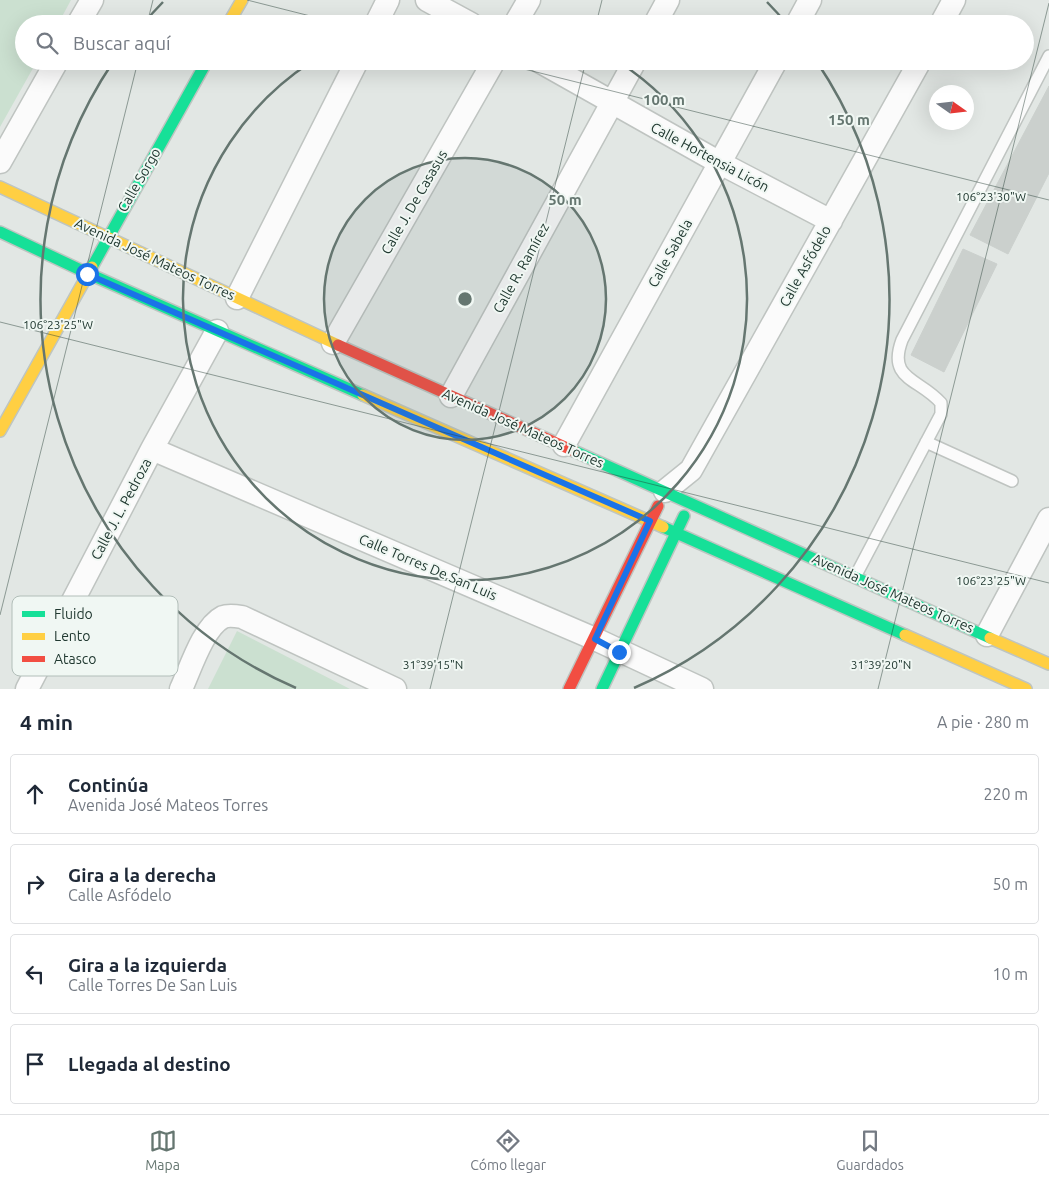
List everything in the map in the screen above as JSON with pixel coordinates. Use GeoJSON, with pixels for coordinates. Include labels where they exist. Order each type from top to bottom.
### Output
{"type":"FeatureCollection","features":[{"type":"Feature","properties":{"kind":"street"},"geometry":{"type":"LineString","coordinates":[[83,15],[92,0]]}},
{"type":"Feature","properties":{"kind":"street"},"geometry":{"type":"LineString","coordinates":[[233,15],[242,0]]}},
{"type":"Feature","properties":{"kind":"street"},"geometry":{"type":"LineString","coordinates":[[380,15],[388,0]]}},
{"type":"Feature","properties":{"kind":"street"},"geometry":{"type":"LineString","coordinates":[[427,0],[454,15]]}},
{"type":"Feature","properties":{"kind":"street"},"geometry":{"type":"LineString","coordinates":[[520,15],[528,0]]}},
{"type":"Feature","properties":{"kind":"street"},"geometry":{"type":"LineString","coordinates":[[660,15],[668,0]]}},
{"type":"Feature","properties":{"kind":"street"},"geometry":{"type":"LineString","coordinates":[[802,15],[810,0]]}},
{"type":"Feature","properties":{"kind":"street"},"geometry":{"type":"LineString","coordinates":[[946,15],[954,0]]}},
{"type":"Feature","properties":{"kind":"street"},"geometry":{"type":"LineString","coordinates":[[0,162],[52,70]]}},
{"type":"Feature","properties":{"kind":"street","name":"Calle Sorgo"},"geometry":{"type":"LineString","coordinates":[[0,431],[107,236],[202,70]]}},
{"type":"Feature","properties":{"kind":"street"},"geometry":{"type":"LineString","coordinates":[[237,298],[352,70]]}},
{"type":"Feature","properties":{"kind":"street","name":"Calle J. De Casasus"},"geometry":{"type":"LineString","coordinates":[[333,343],[489,70]]}},
{"type":"Feature","properties":{"kind":"street","name":"Calle Hortensia Licón"},"geometry":{"type":"LineString","coordinates":[[555,70],[720,163],[831,221]]}},
{"type":"Feature","properties":{"kind":"street","name":"Calle R. Ramírez"},"geometry":{"type":"LineString","coordinates":[[451,396],[629,70]]}},
{"type":"Feature","properties":{"kind":"street","name":"Calle Sabela"},"geometry":{"type":"LineString","coordinates":[[564,445],[771,70]]}},
{"type":"Feature","properties":{"kind":"street","name":"Calle Asfódelo"},"geometry":{"type":"LineString","coordinates":[[569,689],[666,491],[691,470],[915,70]]}},
{"type":"Feature","properties":{"kind":"street","name":"Avenida José Mateos Torres"},"geometry":{"type":"LineString","coordinates":[[0,187],[333,343],[856,575],[1049,664]]}},
{"type":"Feature","properties":{"kind":"street"},"geometry":{"type":"LineString","coordinates":[[0,232],[87,274],[676,532],[1026,689]]}},
{"type":"Feature","properties":{"kind":"street","name":"Calle J. L. Pedroza"},"geometry":{"type":"LineString","coordinates":[[75,596],[152,449],[217,331]]}},
{"type":"Feature","properties":{"kind":"street","name":"Calle Torres De San Luis"},"geometry":{"type":"LineString","coordinates":[[152,449],[595,639],[619,652],[702,689]]}},
{"type":"Feature","properties":{"kind":"street","name":"Calle Asfódelo"},"geometry":{"type":"LineString","coordinates":[[602,689],[691,503],[691,470]]}},
{"type":"Feature","properties":{"kind":"street"},"geometry":{"type":"LineString","coordinates":[[987,635],[1048,524]]}},
{"type":"Feature","properties":{"kind":"street"},"geometry":{"type":"LineString","coordinates":[[180,689],[208,630],[224,616],[242,617],[395,689]]}},
{"type":"Feature","properties":{"kind":"street","name":"Calle J. L. Pedroza"},"geometry":{"type":"LineString","coordinates":[[27,689],[34,676]]}},
{"type":"Feature","properties":{"kind":"lane"},"geometry":{"type":"LineString","coordinates":[[856,575],[941,414],[941,403],[934,395],[900,371],[896,362],[897,352],[1049,56]]}},
{"type":"Feature","properties":{"kind":"lane"},"geometry":{"type":"LineString","coordinates":[[926,442],[1012,481]]}},
{"type":"Feature","properties":{"kind":"green space"},"geometry":{"type":"Polygon","coordinates":[[[0,0],[71,0],[63,15],[15,15],[15,70],[32,70],[0,127],[0,0]]]}},
{"type":"Feature","properties":{"kind":"green space"},"geometry":{"type":"Polygon","coordinates":[[[237,631],[350,689],[208,689],[237,631]]]}},
{"type":"Feature","properties":{"kind":"building"},"geometry":{"type":"Polygon","coordinates":[[[1049,86],[1049,173],[1008,254],[970,235],[1049,86]]]}},
{"type":"Feature","properties":{"kind":"building"},"geometry":{"type":"Polygon","coordinates":[[[963,249],[997,264],[944,372],[911,355],[963,249]]]}},
{"type":"Feature","properties":{"kind":"traffic: fast"},"geometry":{"type":"LineString","coordinates":[[92,267],[202,70]]}},
{"type":"Feature","properties":{"kind":"traffic: fast"},"geometry":{"type":"LineString","coordinates":[[0,232],[87,273],[363,395]]}},
{"type":"Feature","properties":{"kind":"traffic: fast"},"geometry":{"type":"LineString","coordinates":[[574,451],[990,638]]}},
{"type":"Feature","properties":{"kind":"traffic: fast"},"geometry":{"type":"LineString","coordinates":[[602,689],[684,516]]}},
{"type":"Feature","properties":{"kind":"traffic: fast"},"geometry":{"type":"LineString","coordinates":[[663,527],[905,635]]}},
{"type":"Feature","properties":{"kind":"traffic: slow"},"geometry":{"type":"LineString","coordinates":[[233,15],[242,0]]}},
{"type":"Feature","properties":{"kind":"traffic: slow"},"geometry":{"type":"LineString","coordinates":[[0,187],[338,345]]}},
{"type":"Feature","properties":{"kind":"traffic: slow"},"geometry":{"type":"LineString","coordinates":[[0,431],[92,267]]}},
{"type":"Feature","properties":{"kind":"traffic: slow"},"geometry":{"type":"LineString","coordinates":[[363,395],[663,527]]}},
{"type":"Feature","properties":{"kind":"traffic: slow"},"geometry":{"type":"LineString","coordinates":[[905,635],[1026,689]]}},
{"type":"Feature","properties":{"kind":"traffic: slow"},"geometry":{"type":"LineString","coordinates":[[990,638],[1049,664]]}},
{"type":"Feature","properties":{"kind":"traffic: jam"},"geometry":{"type":"LineString","coordinates":[[338,345],[574,451]]}},
{"type":"Feature","properties":{"kind":"traffic: jam"},"geometry":{"type":"LineString","coordinates":[[569,689],[658,506]]}},
{"type":"Feature","properties":{"kind":"route"},"geometry":{"type":"LineString","coordinates":[[87,274],[650,521],[595,639],[619,652]]}}]}
